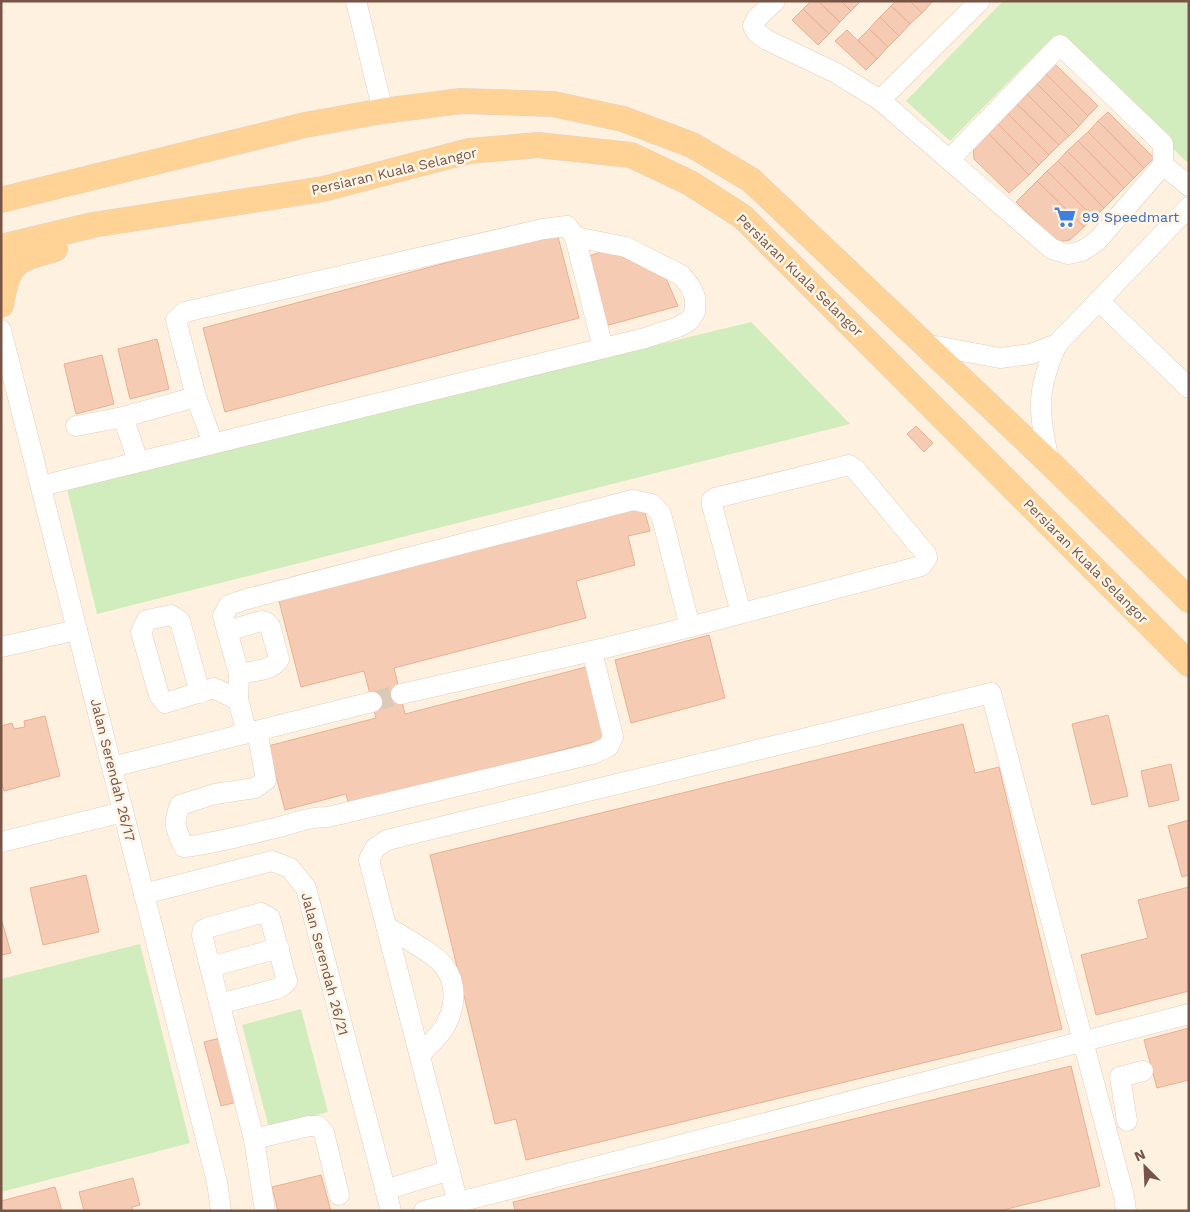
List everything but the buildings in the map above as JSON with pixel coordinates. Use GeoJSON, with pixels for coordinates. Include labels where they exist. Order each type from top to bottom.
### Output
{"type":"FeatureCollection","features":[{"type":"Feature","properties":{"kind":"main road"},"geometry":{"type":"LineString","coordinates":[[1,200],[305,125],[383,111],[461,101],[554,104],[623,119],[692,145],[751,180],[1048,462],[1189,600]]}},
{"type":"Feature","properties":{"kind":"main road","name":"Persiaran Kuala Selangor"},"geometry":{"type":"LineString","coordinates":[[1,247],[93,225],[323,189],[469,151],[538,145],[631,155],[690,182],[743,216],[1189,664]]}},
{"type":"Feature","properties":{"kind":"main road"},"geometry":{"type":"LineString","coordinates":[[1,306],[7,277],[14,265],[31,256],[58,248],[195,226],[323,189]]}},
{"type":"Feature","properties":{"kind":"street"},"geometry":{"type":"LineString","coordinates":[[356,1],[383,111]]}},
{"type":"Feature","properties":{"kind":"street"},"geometry":{"type":"LineString","coordinates":[[775,1],[757,18],[753,26],[757,33],[767,40],[836,73],[880,100],[1052,249],[1068,254],[1082,251],[1098,241],[1163,165],[1163,144],[1060,45],[950,159]]}},
{"type":"Feature","properties":{"kind":"street"},"geometry":{"type":"LineString","coordinates":[[880,100],[980,1]]}},
{"type":"Feature","properties":{"kind":"street"},"geometry":{"type":"LineString","coordinates":[[1163,165],[1189,186]]}},
{"type":"Feature","properties":{"kind":"street"},"geometry":{"type":"LineString","coordinates":[[1048,462],[1040,417],[1040,390],[1046,368],[1057,344],[1189,207]]}},
{"type":"Feature","properties":{"kind":"street"},"geometry":{"type":"LineString","coordinates":[[213,443],[196,397],[176,320],[185,312],[542,229],[567,226],[575,237],[603,348]]}},
{"type":"Feature","properties":{"kind":"street"},"geometry":{"type":"LineString","coordinates":[[41,486],[644,338],[690,321],[695,312],[695,297],[690,286],[681,275],[626,247],[575,237]]}},
{"type":"Feature","properties":{"kind":"street"},"geometry":{"type":"LineString","coordinates":[[1099,300],[1189,388]]}},
{"type":"Feature","properties":{"kind":"street","name":"Jalan Serendah 26/17"},"geometry":{"type":"LineString","coordinates":[[1,330],[217,1182],[221,1211]]}},
{"type":"Feature","properties":{"kind":"street"},"geometry":{"type":"LineString","coordinates":[[924,344],[1000,358],[1031,354],[1057,344]]}},
{"type":"Feature","properties":{"kind":"street"},"geometry":{"type":"LineString","coordinates":[[76,426],[123,417],[196,397]]}},
{"type":"Feature","properties":{"kind":"street"},"geometry":{"type":"LineString","coordinates":[[123,417],[138,461]]}},
{"type":"Feature","properties":{"kind":"street"},"geometry":{"type":"LineString","coordinates":[[401,694],[690,627],[921,566],[927,558],[926,554],[856,470],[849,465],[715,498],[712,500],[712,505],[741,613]]}},
{"type":"Feature","properties":{"kind":"street"},"geometry":{"type":"LineString","coordinates":[[592,651],[613,737],[608,747],[592,754],[328,817],[312,817],[284,826],[204,845],[184,847],[174,818],[180,805],[215,794],[256,788],[266,780],[252,732],[238,700],[239,674],[223,616],[229,606],[247,599],[633,500],[652,504],[661,514],[690,627]]}},
{"type":"Feature","properties":{"kind":"street"},"geometry":{"type":"LineString","coordinates":[[227,631],[261,621],[266,622],[270,626],[279,659],[277,663],[239,674]]}},
{"type":"Feature","properties":{"kind":"street"},"geometry":{"type":"LineString","coordinates":[[1,647],[77,630]]}},
{"type":"Feature","properties":{"kind":"street"},"geometry":{"type":"LineString","coordinates":[[200,693],[214,688],[238,700]]}},
{"type":"Feature","properties":{"kind":"street"},"geometry":{"type":"LineString","coordinates":[[459,1206],[369,860],[375,848],[387,840],[991,693],[1100,1103],[1124,1196],[1126,1211]]}},
{"type":"Feature","properties":{"kind":"street"},"geometry":{"type":"LineString","coordinates":[[112,767],[372,702]]}},
{"type":"Feature","properties":{"kind":"street"},"geometry":{"type":"LineString","coordinates":[[1,842],[123,812]]}},
{"type":"Feature","properties":{"kind":"street","name":"Jalan Serendah 26/21"},"geometry":{"type":"LineString","coordinates":[[144,894],[272,861],[290,868],[306,888],[391,1211]]}},
{"type":"Feature","properties":{"kind":"street"},"geometry":{"type":"LineString","coordinates":[[219,1004],[276,989],[288,981],[270,918],[266,915],[261,914],[207,928],[203,930],[202,935],[219,1004],[254,1140],[266,1211]]}},
{"type":"Feature","properties":{"kind":"street"},"geometry":{"type":"LineString","coordinates":[[386,926],[424,950],[444,966],[453,988],[454,1004],[442,1031],[420,1055]]}},
{"type":"Feature","properties":{"kind":"street"},"geometry":{"type":"LineString","coordinates":[[210,967],[279,948]]}},
{"type":"Feature","properties":{"kind":"street"},"geometry":{"type":"LineString","coordinates":[[424,1211],[459,1206],[1189,1014]]}},
{"type":"Feature","properties":{"kind":"street"},"geometry":{"type":"LineString","coordinates":[[1128,1121],[1120,1077],[1143,1071]]}},
{"type":"Feature","properties":{"kind":"street"},"geometry":{"type":"LineString","coordinates":[[1100,1103],[1122,1096]]}},
{"type":"Feature","properties":{"kind":"street"},"geometry":{"type":"LineString","coordinates":[[254,1140],[309,1126],[318,1126],[324,1133],[339,1195]]}},
{"type":"Feature","properties":{"kind":"street"},"geometry":{"type":"LineString","coordinates":[[385,1190],[450,1170]]}},
{"type":"Feature","properties":{"kind":"green space"},"geometry":{"type":"Polygon","coordinates":[[[1003,1],[1189,1],[1189,158],[1187,162],[1054,36],[950,141],[906,101],[1003,1]]]}},
{"type":"Feature","properties":{"kind":"green space"},"geometry":{"type":"Polygon","coordinates":[[[751,322],[850,424],[97,614],[67,489],[751,322]]]}},
{"type":"Feature","properties":{"kind":"green space"},"geometry":{"type":"Polygon","coordinates":[[[140,944],[190,1143],[1,1192],[1,979],[140,944]]]}},
{"type":"Feature","properties":{"kind":"green space"},"geometry":{"type":"Polygon","coordinates":[[[301,1009],[328,1112],[269,1128],[242,1025],[301,1009]]]}},
{"type":"Feature","properties":{"kind":"tunnel"},"geometry":{"type":"LineString","coordinates":[[372,702],[401,694]]}},
{"type":"Feature","properties":{"kind":"place","name":"99 Speedmart"},"geometry":{"type":"Point","coordinates":[1065,217]}}]}
